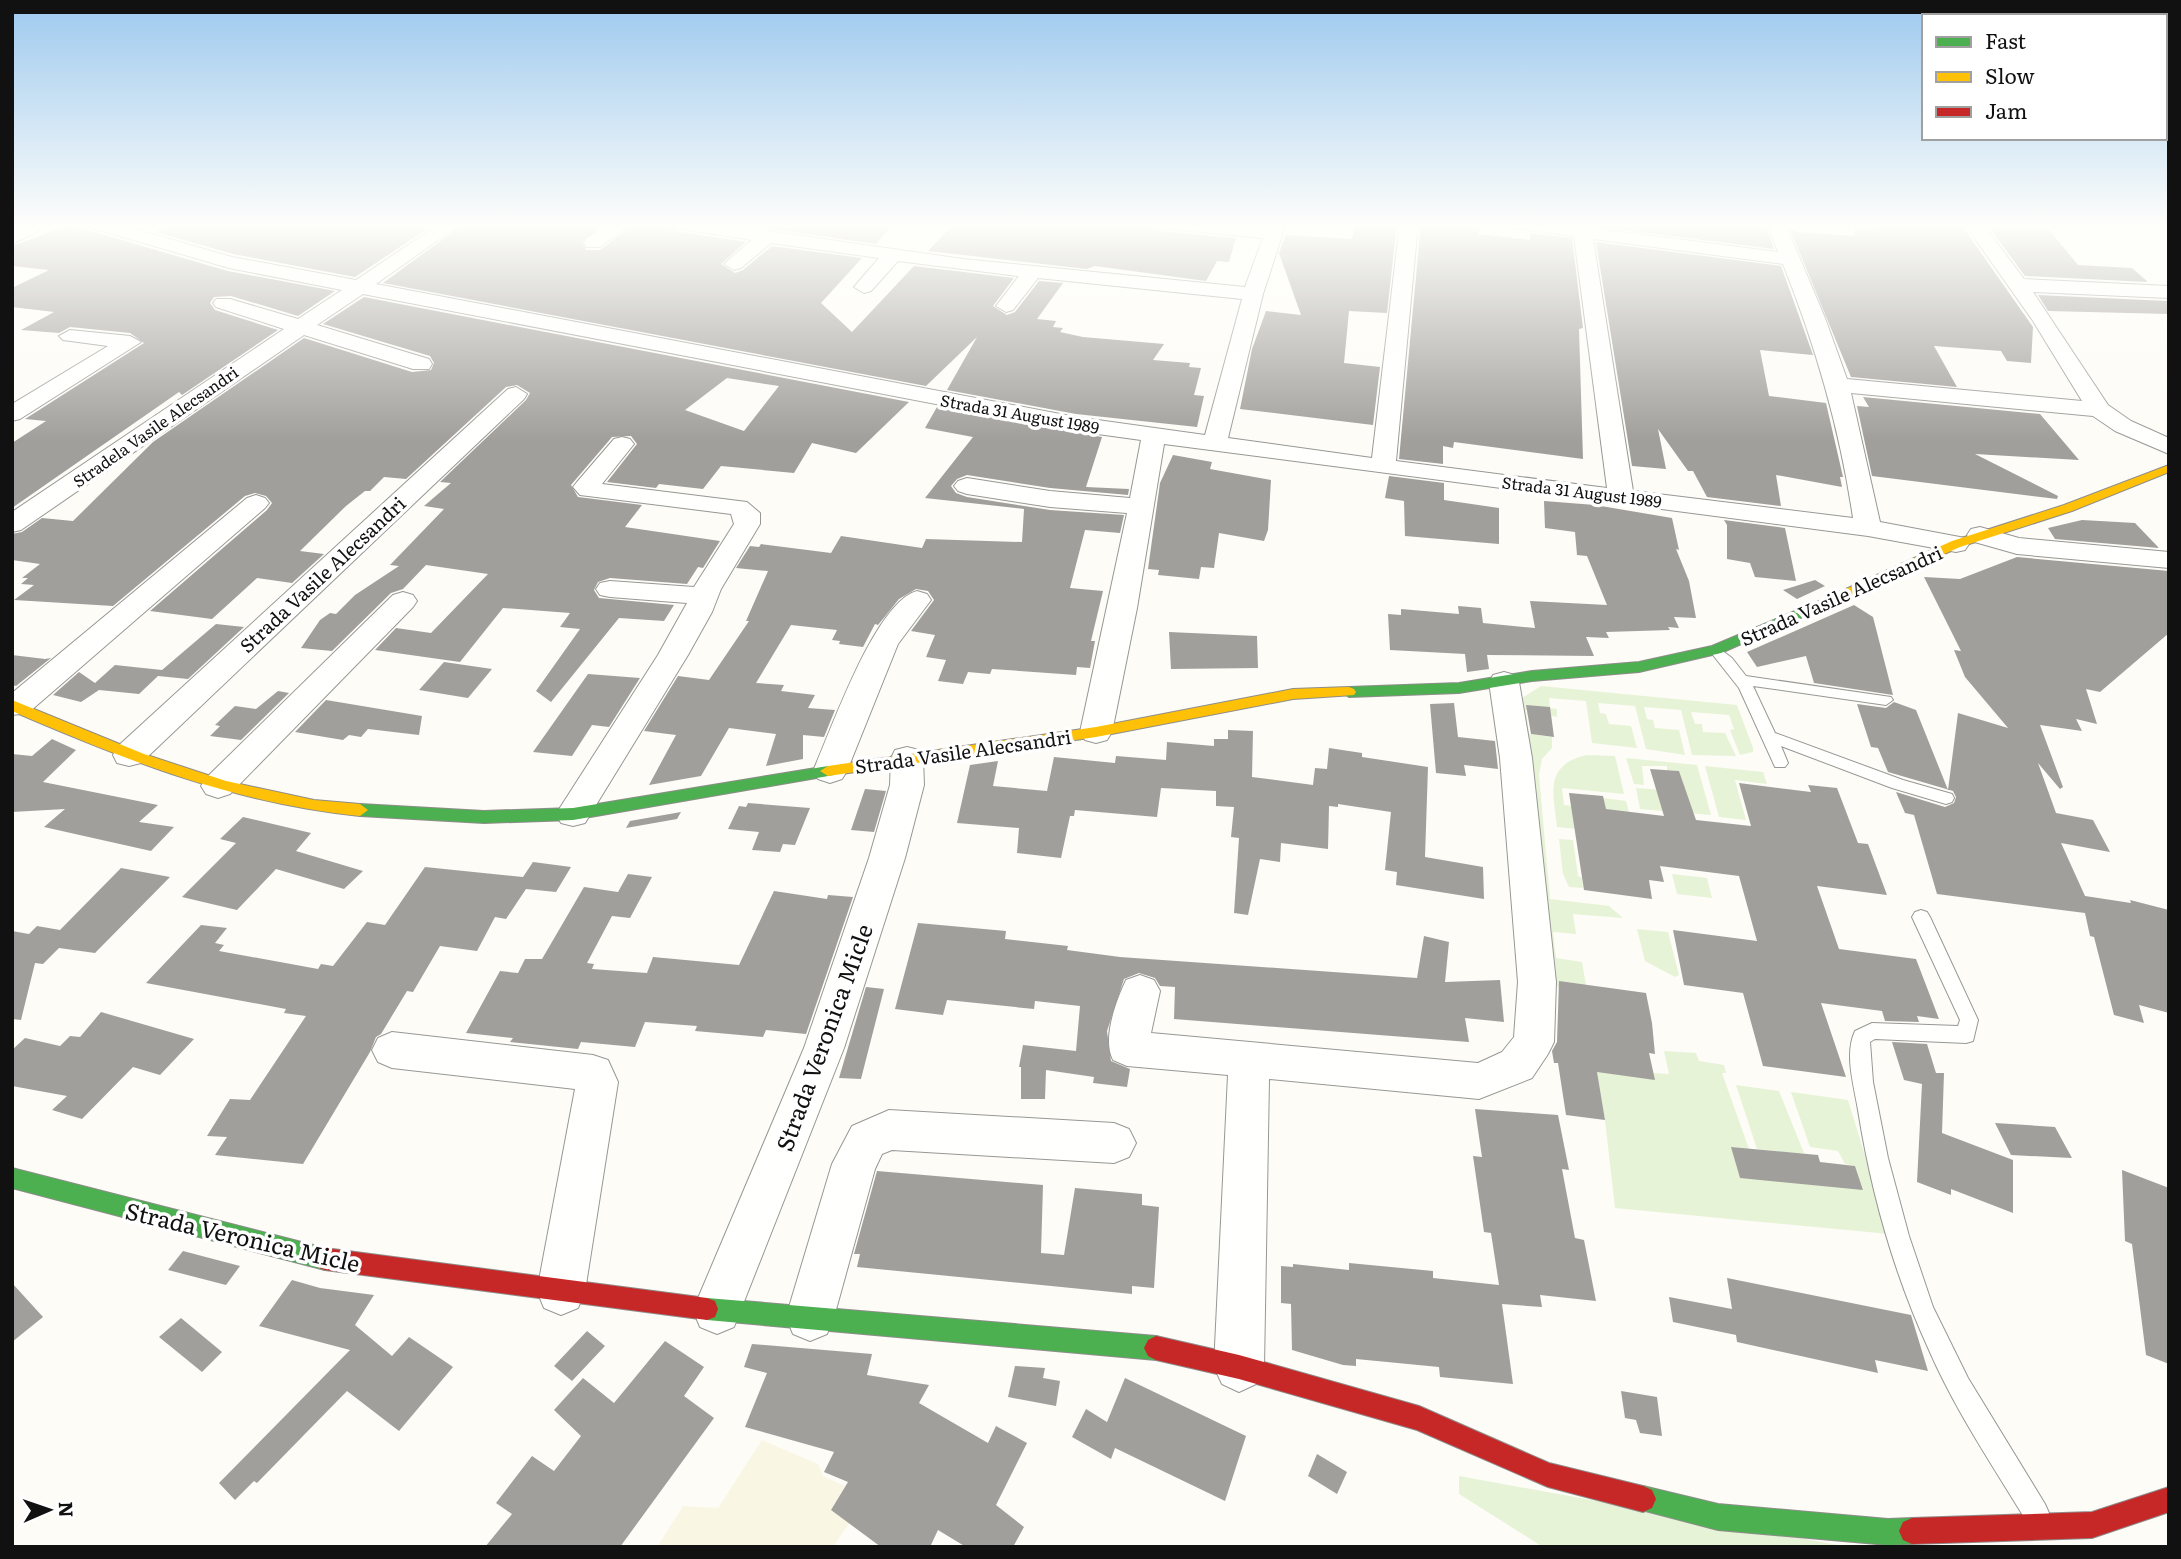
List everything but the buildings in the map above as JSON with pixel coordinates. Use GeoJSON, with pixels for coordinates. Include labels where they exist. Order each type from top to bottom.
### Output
{"type":"FeatureCollection","features":[{"type":"Feature","properties":{"kind":"street","name":"Stradela Vasile Alecsandri"},"geometry":{"type":"LineString","coordinates":[[12,524],[342,296]]}},
{"type":"Feature","properties":{"kind":"street","name":"Strada 31 August 1989"},"geometry":{"type":"LineString","coordinates":[[413,296],[899,391],[1154,436],[1868,528],[2017,546],[2169,560]]}},
{"type":"Feature","properties":{"kind":"street"},"geometry":{"type":"LineString","coordinates":[[1006,306],[1014,296]]}},
{"type":"Feature","properties":{"kind":"street"},"geometry":{"type":"LineString","coordinates":[[1215,444],[1253,296]]}},
{"type":"Feature","properties":{"kind":"street"},"geometry":{"type":"LineString","coordinates":[[1383,467],[1401,296]]}},
{"type":"Feature","properties":{"kind":"street"},"geometry":{"type":"LineString","coordinates":[[1591,296],[1621,496]]}},
{"type":"Feature","properties":{"kind":"street"},"geometry":{"type":"LineString","coordinates":[[1805,296],[1837,385],[1858,460],[1868,528]]}},
{"type":"Feature","properties":{"kind":"street"},"geometry":{"type":"LineString","coordinates":[[2025,296],[2099,410],[2123,426],[2169,447]]}},
{"type":"Feature","properties":{"kind":"street"},"geometry":{"type":"LineString","coordinates":[[223,303],[421,365]]}},
{"type":"Feature","properties":{"kind":"street"},"geometry":{"type":"LineString","coordinates":[[12,414],[130,342],[70,336]]}},
{"type":"Feature","properties":{"kind":"street"},"geometry":{"type":"LineString","coordinates":[[1837,385],[2099,410]]}},
{"type":"Feature","properties":{"kind":"street","name":"Strada Vasile Alecsandri"},"geometry":{"type":"LineString","coordinates":[[129,755],[516,394]]}},
{"type":"Feature","properties":{"kind":"street","name":"Strada Vasile Alecsandri"},"geometry":{"type":"LineString","coordinates":[[1096,732],[1154,436]]}},
{"type":"Feature","properties":{"kind":"street"},"geometry":{"type":"LineString","coordinates":[[573,814],[673,655],[698,612],[703,596],[747,524],[747,513],[738,507],[589,490],[586,487],[594,473],[622,444]]}},
{"type":"Feature","properties":{"kind":"street","name":"Strada Vasile Alecsandri"},"geometry":{"type":"LineString","coordinates":[[256,503],[14,705],[129,755],[218,786],[321,808],[484,817],[573,814],[907,758],[1096,732],[1293,694],[1459,688],[1639,667],[1716,650],[1968,539],[2068,508],[2169,468]]}},
{"type":"Feature","properties":{"kind":"street"},"geometry":{"type":"LineString","coordinates":[[967,486],[1050,499],[1142,507]]}},
{"type":"Feature","properties":{"kind":"street"},"geometry":{"type":"LineString","coordinates":[[610,589],[703,596]]}},
{"type":"Feature","properties":{"kind":"street","name":"Strada Vasile Alecsandri"},"geometry":{"type":"LineString","coordinates":[[830,771],[883,644],[893,627],[917,600]]}},
{"type":"Feature","properties":{"kind":"street"},"geometry":{"type":"LineString","coordinates":[[218,786],[404,601]]}},
{"type":"Feature","properties":{"kind":"street"},"geometry":{"type":"LineString","coordinates":[[1140,991],[1128,1048],[1235,1057],[1249,1062],[1479,1081],[1517,1065],[1534,1042],[1536,994],[1516,758],[1504,682]]}},
{"type":"Feature","properties":{"kind":"street","name":"Strada Veronica Micle"},"geometry":{"type":"LineString","coordinates":[[717,1310],[824,1048],[891,845],[907,785],[907,758]]}},
{"type":"Feature","properties":{"kind":"street"},"geometry":{"type":"LineString","coordinates":[[392,1049],[593,1073],[597,1082],[561,1291]]}},
{"type":"Feature","properties":{"kind":"street"},"geometry":{"type":"LineString","coordinates":[[1239,1367],[1249,1062]]}},
{"type":"Feature","properties":{"kind":"street"},"geometry":{"type":"LineString","coordinates":[[810,1317],[855,1164],[867,1140],[889,1130],[1114,1143]]}},
{"type":"Feature","properties":{"kind":"street","name":"Strada Veronica Micle"},"geometry":{"type":"LineString","coordinates":[[12,1178],[320,1258],[717,1310],[1147,1346],[1239,1367],[1419,1418],[1548,1475],[1718,1517],[1888,1532],[2092,1525],[2169,1499]]}},
{"type":"Feature","properties":{"kind":"lane"},"geometry":{"type":"LineString","coordinates":[[1716,650],[1731,663],[1741,680],[1780,763]]}},
{"type":"Feature","properties":{"kind":"lane"},"geometry":{"type":"LineString","coordinates":[[1741,680],[1886,700]]}},
{"type":"Feature","properties":{"kind":"lane"},"geometry":{"type":"LineString","coordinates":[[1768,736],[1946,799]]}},
{"type":"Feature","properties":{"kind":"lane"},"geometry":{"type":"LineString","coordinates":[[1921,917],[1969,1020],[1966,1035],[1872,1031],[1862,1037],[1859,1046],[1866,1109],[1914,1285],[1938,1344],[2043,1525]]}},
{"type":"Feature","properties":{"kind":"shaded area"},"geometry":{"type":"Polygon","coordinates":[[[762,1440],[818,1464],[823,1476],[845,1486],[831,1510],[850,1522],[833,1547],[657,1547],[683,1506],[718,1508],[762,1440]]]}},
{"type":"Feature","properties":{"kind":"green space"},"geometry":{"type":"Polygon","coordinates":[[[1541,686],[1737,705],[1753,748],[1753,752],[1740,755],[1730,730],[1734,729],[1729,715],[1691,712],[1695,724],[1702,724],[1703,732],[1725,733],[1736,756],[1692,755],[1681,710],[1644,707],[1647,719],[1653,720],[1655,728],[1679,730],[1685,755],[1646,749],[1635,706],[1598,703],[1600,713],[1606,714],[1609,724],[1631,726],[1637,748],[1592,743],[1586,701],[1549,698],[1550,708],[1557,709],[1557,717],[1526,710],[1529,734],[1552,737],[1552,748],[1542,759],[1539,775],[1550,899],[1609,906],[1623,918],[1573,914],[1576,934],[1553,932],[1556,958],[1582,962],[1586,985],[1646,1038],[1653,1073],[1669,1074],[1664,1051],[1696,1053],[1699,1061],[1724,1065],[1726,1073],[1722,1073],[1749,1149],[1731,1147],[1793,1182],[1783,1152],[1757,1149],[1736,1085],[1779,1091],[1804,1153],[1800,1153],[1809,1184],[1863,1189],[1855,1166],[1845,1164],[1838,1151],[1810,1147],[1791,1092],[1848,1100],[1889,1234],[1615,1208],[1605,1120],[1589,1038],[1591,1019],[1545,974],[1517,701],[1541,686]]]}},
{"type":"Feature","properties":{"kind":"green space"},"geometry":{"type":"Polygon","coordinates":[[[1587,755],[1615,756],[1624,794],[1562,788],[1564,805],[1605,809],[1603,798],[1626,801],[1635,835],[1557,827],[1554,782],[1564,766],[1587,755]]]}},
{"type":"Feature","properties":{"kind":"green space"},"geometry":{"type":"Polygon","coordinates":[[[1626,758],[1697,765],[1711,815],[1640,809],[1636,788],[1678,791],[1683,784],[1679,771],[1667,770],[1667,766],[1642,766],[1644,785],[1634,784],[1626,758]]]}},
{"type":"Feature","properties":{"kind":"green space"},"geometry":{"type":"Polygon","coordinates":[[[1705,766],[1763,772],[1767,784],[1735,780],[1746,820],[1719,817],[1705,766]]]}},
{"type":"Feature","properties":{"kind":"green space"},"geometry":{"type":"Polygon","coordinates":[[[1559,839],[1573,840],[1578,876],[1582,878],[1583,888],[1569,887],[1563,874],[1559,839]]]}},
{"type":"Feature","properties":{"kind":"green space"},"geometry":{"type":"Polygon","coordinates":[[[1672,874],[1707,878],[1712,898],[1677,894],[1672,874]]]}},
{"type":"Feature","properties":{"kind":"green space"},"geometry":{"type":"Polygon","coordinates":[[[1637,929],[1668,932],[1679,975],[1675,977],[1645,961],[1637,929]]]}},
{"type":"Feature","properties":{"kind":"green space"},"geometry":{"type":"Polygon","coordinates":[[[1459,1476],[1849,1547],[1543,1547],[1459,1494],[1459,1476]]]}},
{"type":"Feature","properties":{"kind":"traffic: fast"},"geometry":{"type":"LineString","coordinates":[[1349,692],[1459,688],[1532,676],[1639,667],[1716,650],[1802,612]]}},
{"type":"Feature","properties":{"kind":"traffic: fast"},"geometry":{"type":"LineString","coordinates":[[360,810],[484,817],[573,814],[828,771]]}},
{"type":"Feature","properties":{"kind":"traffic: fast"},"geometry":{"type":"LineString","coordinates":[[12,1178],[325,1259]]}},
{"type":"Feature","properties":{"kind":"traffic: fast"},"geometry":{"type":"LineString","coordinates":[[707,1309],[1156,1348]]}},
{"type":"Feature","properties":{"kind":"traffic: fast"},"geometry":{"type":"LineString","coordinates":[[1643,1499],[1718,1517],[1888,1532],[1912,1531]]}},
{"type":"Feature","properties":{"kind":"traffic: slow"},"geometry":{"type":"LineString","coordinates":[[1802,612],[1956,544],[2068,508],[2169,468]]}},
{"type":"Feature","properties":{"kind":"traffic: slow"},"geometry":{"type":"LineString","coordinates":[[828,771],[1096,732],[1293,694],[1349,692]]}},
{"type":"Feature","properties":{"kind":"traffic: slow"},"geometry":{"type":"LineString","coordinates":[[12,705],[96,741],[225,786],[269,797],[360,810]]}},
{"type":"Feature","properties":{"kind":"traffic: jam"},"geometry":{"type":"LineString","coordinates":[[325,1259],[707,1309]]}},
{"type":"Feature","properties":{"kind":"traffic: jam"},"geometry":{"type":"LineString","coordinates":[[1156,1348],[1239,1367],[1419,1418],[1548,1475],[1643,1499]]}},
{"type":"Feature","properties":{"kind":"traffic: jam"},"geometry":{"type":"LineString","coordinates":[[1912,1531],[2092,1525],[2169,1499]]}}]}
